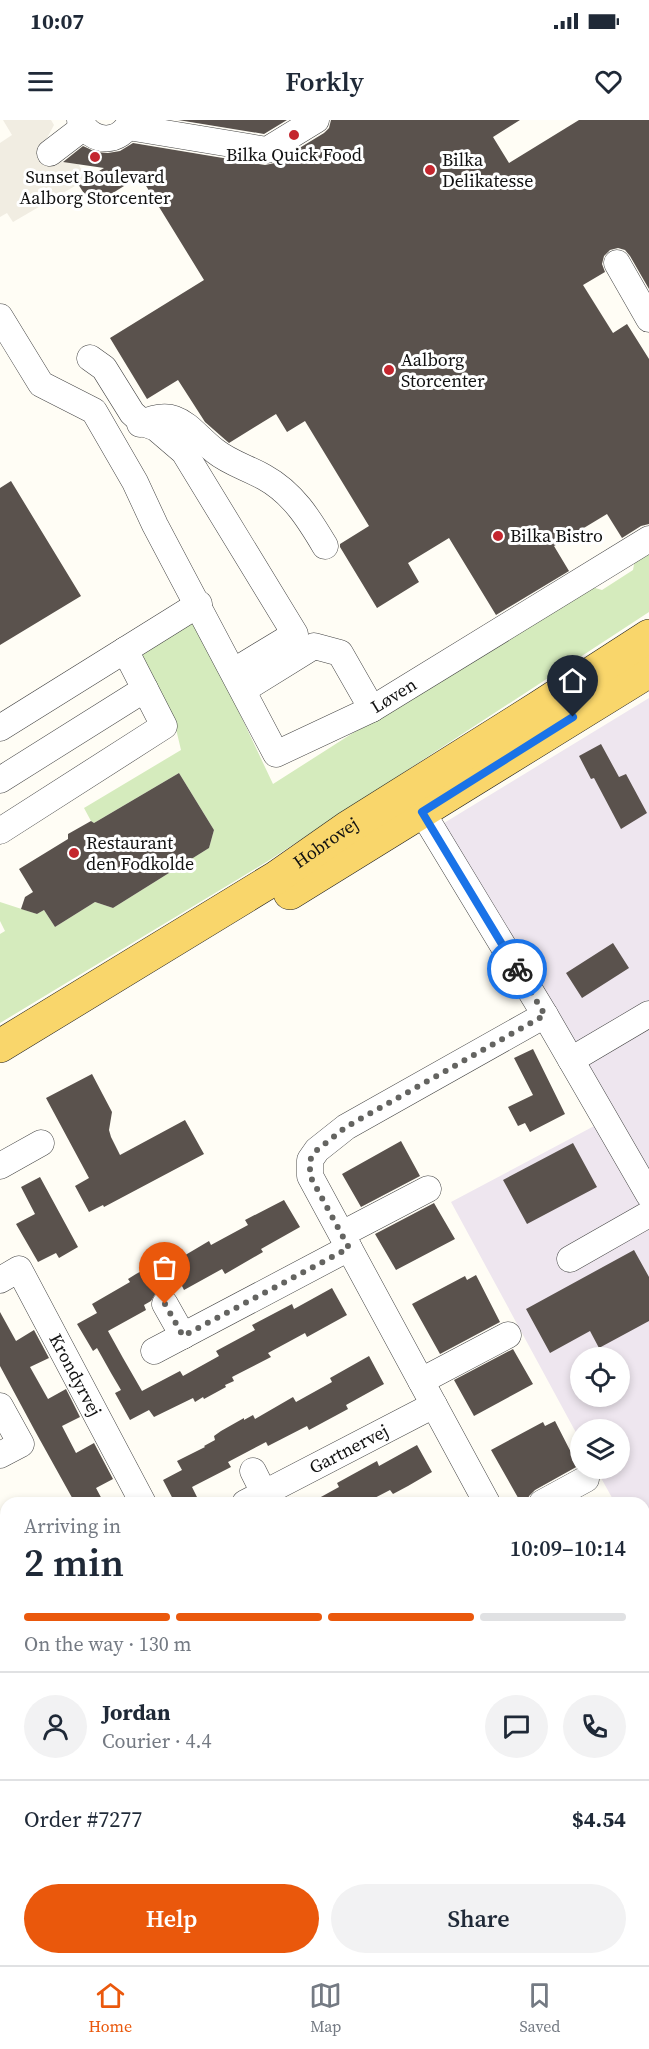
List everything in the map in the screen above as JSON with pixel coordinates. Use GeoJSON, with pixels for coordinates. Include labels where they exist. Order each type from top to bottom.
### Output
{"type":"FeatureCollection","features":[{"type":"Feature","properties":{"kind":"main road","name":"Hobrovej"},"geometry":{"type":"LineString","coordinates":[[0,1071],[415,800],[649,636]]}},
{"type":"Feature","properties":{"kind":"main road","name":"Hobrovej"},"geometry":{"type":"LineString","coordinates":[[0,1046],[277,877],[347,828],[415,800],[649,671]]}},
{"type":"Feature","properties":{"kind":"street"},"geometry":{"type":"LineString","coordinates":[[50,153],[82,124],[98,138],[115,137],[130,123],[267,150],[315,120]]}},
{"type":"Feature","properties":{"kind":"street"},"geometry":{"type":"LineString","coordinates":[[617,263],[649,319]]}},
{"type":"Feature","properties":{"kind":"street","name":"Løven"},"geometry":{"type":"LineString","coordinates":[[0,317],[41,384],[94,411],[199,604],[276,753],[372,710],[649,539]]}},
{"type":"Feature","properties":{"kind":"street"},"geometry":{"type":"LineString","coordinates":[[90,358],[104,368],[132,413],[143,423],[156,428],[184,452],[295,634],[238,680]]}},
{"type":"Feature","properties":{"kind":"street"},"geometry":{"type":"LineString","coordinates":[[111,441],[159,417],[175,418],[214,451],[267,478],[299,506],[325,546]]}},
{"type":"Feature","properties":{"kind":"street"},"geometry":{"type":"LineString","coordinates":[[0,728],[199,604]]}},
{"type":"Feature","properties":{"kind":"street"},"geometry":{"type":"LineString","coordinates":[[238,680],[314,646],[340,653],[372,710]]}},
{"type":"Feature","properties":{"kind":"street"},"geometry":{"type":"LineString","coordinates":[[0,831],[164,726],[125,650]]}},
{"type":"Feature","properties":{"kind":"street"},"geometry":{"type":"LineString","coordinates":[[0,780],[145,689]]}},
{"type":"Feature","properties":{"kind":"street"},"geometry":{"type":"LineString","coordinates":[[415,800],[572,1060],[649,1196]]}},
{"type":"Feature","properties":{"kind":"street"},"geometry":{"type":"LineString","coordinates":[[572,1060],[649,1014]]}},
{"type":"Feature","properties":{"kind":"street"},"geometry":{"type":"LineString","coordinates":[[484,1497],[310,1176],[310,1160],[317,1150],[346,1127],[545,1015]]}},
{"type":"Feature","properties":{"kind":"street"},"geometry":{"type":"LineString","coordinates":[[0,1166],[41,1143]]}},
{"type":"Feature","properties":{"kind":"street"},"geometry":{"type":"LineString","coordinates":[[154,1351],[346,1241],[428,1189]]}},
{"type":"Feature","properties":{"kind":"street"},"geometry":{"type":"LineString","coordinates":[[570,1259],[649,1214]]}},
{"type":"Feature","properties":{"kind":"street","name":"Krondyrvej"},"geometry":{"type":"LineString","coordinates":[[0,1280],[19,1269],[140,1497]]}},
{"type":"Feature","properties":{"kind":"street"},"geometry":{"type":"LineString","coordinates":[[165,1304],[183,1336]]}},
{"type":"Feature","properties":{"kind":"street"},"geometry":{"type":"LineString","coordinates":[[421,1381],[508,1335]]}},
{"type":"Feature","properties":{"kind":"street","name":"Gartnervej"},"geometry":{"type":"LineString","coordinates":[[254,1489],[434,1405]]}},
{"type":"Feature","properties":{"kind":"street"},"geometry":{"type":"LineString","coordinates":[[0,1406],[21,1444],[0,1455]]}},
{"type":"Feature","properties":{"kind":"street"},"geometry":{"type":"LineString","coordinates":[[553,1497],[586,1479]]}},
{"type":"Feature","properties":{"kind":"shaded area"},"geometry":{"type":"Polygon","coordinates":[[[3,120],[51,120],[54,125],[47,138],[47,144],[56,159],[63,162],[77,162],[87,179],[13,222],[7,213],[0,217],[0,143],[12,135],[3,120]]]}},
{"type":"Feature","properties":{"kind":"shaded area"},"geometry":{"type":"Polygon","coordinates":[[[649,698],[649,1497],[612,1497],[602,1479],[630,1479],[630,1419],[570,1419],[570,1422],[451,1202],[613,1116],[444,823],[649,698]]]}},
{"type":"Feature","properties":{"kind":"green space"},"geometry":{"type":"Polygon","coordinates":[[[649,546],[649,612],[268,861],[0,1023],[0,934],[5,931],[0,921],[0,902],[37,914],[44,910],[55,927],[95,902],[113,908],[209,848],[214,830],[179,773],[94,823],[84,808],[181,750],[176,729],[137,657],[195,619],[273,784],[585,585],[602,590],[633,570],[636,554],[649,546]]]}},
{"type":"Feature","properties":{"kind":"building"},"geometry":{"type":"Polygon","coordinates":[[[178,120],[287,120],[264,134],[178,120]]]}},
{"type":"Feature","properties":{"kind":"building","name":"Aalborg Storcenter"},"geometry":{"type":"Polygon","coordinates":[[[331,120],[520,120],[493,137],[509,163],[579,120],[649,120],[649,289],[630,256],[625,250],[618,248],[610,250],[604,256],[602,264],[605,272],[583,285],[613,333],[627,324],[649,359],[649,524],[641,526],[622,538],[607,514],[554,546],[569,571],[496,615],[449,538],[408,563],[419,582],[377,608],[340,547],[340,544],[369,526],[305,421],[287,432],[276,414],[229,443],[205,422],[178,380],[147,399],[110,338],[204,280],[140,176],[92,206],[78,184],[104,168],[63,162],[83,146],[96,152],[108,153],[120,151],[133,143],[265,165],[275,163],[324,133],[329,128],[331,120]]]}},
{"type":"Feature","properties":{"kind":"building"},"geometry":{"type":"Polygon","coordinates":[[[11,481],[81,596],[0,645],[0,488],[11,481]]]}},
{"type":"Feature","properties":{"kind":"building"},"geometry":{"type":"Polygon","coordinates":[[[601,744],[619,777],[626,774],[647,813],[621,829],[594,778],[591,779],[579,756],[601,744]]]}},
{"type":"Feature","properties":{"kind":"building"},"geometry":{"type":"Polygon","coordinates":[[[179,773],[214,830],[209,848],[113,908],[95,902],[55,927],[44,910],[37,914],[21,909],[25,897],[33,892],[19,869],[68,839],[68,834],[91,821],[94,823],[179,773]]]}},
{"type":"Feature","properties":{"kind":"building"},"geometry":{"type":"Polygon","coordinates":[[[613,943],[629,968],[582,998],[566,973],[613,943]]]}},
{"type":"Feature","properties":{"kind":"building"},"geometry":{"type":"Polygon","coordinates":[[[533,1049],[565,1114],[530,1132],[525,1123],[518,1126],[508,1107],[533,1095],[514,1058],[533,1049]]]}},
{"type":"Feature","properties":{"kind":"building"},"geometry":{"type":"Polygon","coordinates":[[[92,1074],[112,1112],[109,1130],[120,1155],[185,1120],[204,1154],[104,1207],[103,1205],[89,1212],[75,1186],[89,1178],[46,1098],[92,1074]]]}},
{"type":"Feature","properties":{"kind":"building"},"geometry":{"type":"Polygon","coordinates":[[[401,1141],[420,1176],[361,1207],[342,1174],[401,1141]]]}},
{"type":"Feature","properties":{"kind":"building"},"geometry":{"type":"Polygon","coordinates":[[[573,1143],[597,1187],[527,1224],[503,1180],[573,1143]]]}},
{"type":"Feature","properties":{"kind":"building"},"geometry":{"type":"Polygon","coordinates":[[[40,1177],[78,1247],[59,1258],[56,1253],[38,1262],[16,1224],[35,1214],[21,1187],[40,1177]]]}},
{"type":"Feature","properties":{"kind":"building"},"geometry":{"type":"Polygon","coordinates":[[[284,1200],[300,1227],[261,1249],[263,1252],[225,1274],[222,1269],[184,1290],[181,1284],[170,1290],[157,1291],[151,1301],[144,1305],[146,1310],[108,1331],[142,1391],[180,1371],[183,1376],[219,1356],[216,1351],[255,1330],[252,1325],[292,1304],[294,1309],[332,1288],[347,1315],[307,1337],[305,1333],[268,1353],[271,1357],[232,1377],[234,1381],[204,1399],[203,1397],[195,1402],[193,1398],[154,1417],[149,1410],[130,1420],[115,1393],[121,1390],[97,1348],[93,1351],[77,1324],[97,1313],[92,1304],[130,1282],[128,1279],[136,1274],[160,1261],[169,1258],[170,1261],[181,1255],[182,1257],[209,1241],[211,1245],[248,1225],[245,1220],[284,1200]]]}},
{"type":"Feature","properties":{"kind":"building"},"geometry":{"type":"Polygon","coordinates":[[[434,1203],[455,1239],[396,1270],[375,1234],[434,1203]]]}},
{"type":"Feature","properties":{"kind":"building"},"geometry":{"type":"Polygon","coordinates":[[[634,1250],[649,1277],[649,1321],[601,1347],[598,1347],[590,1331],[550,1353],[526,1309],[634,1250]]]}},
{"type":"Feature","properties":{"kind":"building"},"geometry":{"type":"Polygon","coordinates":[[[476,1275],[500,1322],[440,1354],[412,1304],[465,1276],[467,1280],[476,1275]]]}},
{"type":"Feature","properties":{"kind":"building"},"geometry":{"type":"Polygon","coordinates":[[[0,1312],[16,1341],[34,1330],[49,1358],[30,1367],[48,1399],[66,1389],[80,1417],[62,1426],[76,1453],[94,1443],[113,1479],[96,1488],[101,1497],[72,1497],[0,1366],[0,1312]]]}},
{"type":"Feature","properties":{"kind":"building"},"geometry":{"type":"Polygon","coordinates":[[[513,1349],[533,1384],[474,1416],[454,1380],[513,1349]]]}},
{"type":"Feature","properties":{"kind":"building"},"geometry":{"type":"Polygon","coordinates":[[[369,1356],[384,1384],[346,1405],[348,1409],[309,1430],[307,1426],[268,1446],[266,1442],[228,1462],[231,1467],[192,1487],[197,1497],[172,1497],[163,1480],[182,1470],[177,1461],[205,1447],[215,1440],[214,1436],[244,1418],[244,1420],[253,1415],[255,1419],[293,1397],[296,1402],[332,1382],[330,1378],[369,1356]]]}},
{"type":"Feature","properties":{"kind":"building"},"geometry":{"type":"Polygon","coordinates":[[[555,1421],[570,1450],[570,1470],[535,1490],[529,1497],[518,1497],[491,1450],[543,1422],[545,1426],[555,1421]]]}},
{"type":"Feature","properties":{"kind":"building"},"geometry":{"type":"Polygon","coordinates":[[[417,1445],[432,1472],[393,1494],[390,1490],[377,1497],[321,1497],[339,1487],[337,1483],[377,1461],[379,1466],[417,1445]]]}},
{"type":"Feature","properties":{"kind":"way so far"},"geometry":{"type":"LineString","coordinates":[[165,1304],[183,1336],[349,1248],[310,1176],[310,1160],[317,1150],[346,1127],[545,1015],[517,969]]}},
{"type":"Feature","properties":{"kind":"place","name":"Bilka Quick Food"},"geometry":{"type":"Point","coordinates":[294,135]}},
{"type":"Feature","properties":{"kind":"place","name":"Sunset Boulevard Aalborg Storcenter"},"geometry":{"type":"Point","coordinates":[95,157]}},
{"type":"Feature","properties":{"kind":"place","name":"Bilka Delikatesse"},"geometry":{"type":"Point","coordinates":[430,170]}},
{"type":"Feature","properties":{"kind":"place","name":"Aalborg Storcenter"},"geometry":{"type":"Point","coordinates":[389,370]}},
{"type":"Feature","properties":{"kind":"place","name":"Bilka Bistro"},"geometry":{"type":"Point","coordinates":[498,536]}},
{"type":"Feature","properties":{"kind":"place","name":"Restaurant den Fodkolde"},"geometry":{"type":"Point","coordinates":[74,853]}},
{"type":"Feature","properties":{"kind":"route"},"geometry":{"type":"LineString","coordinates":[[517,969],[422,812],[573,717]]}}]}
